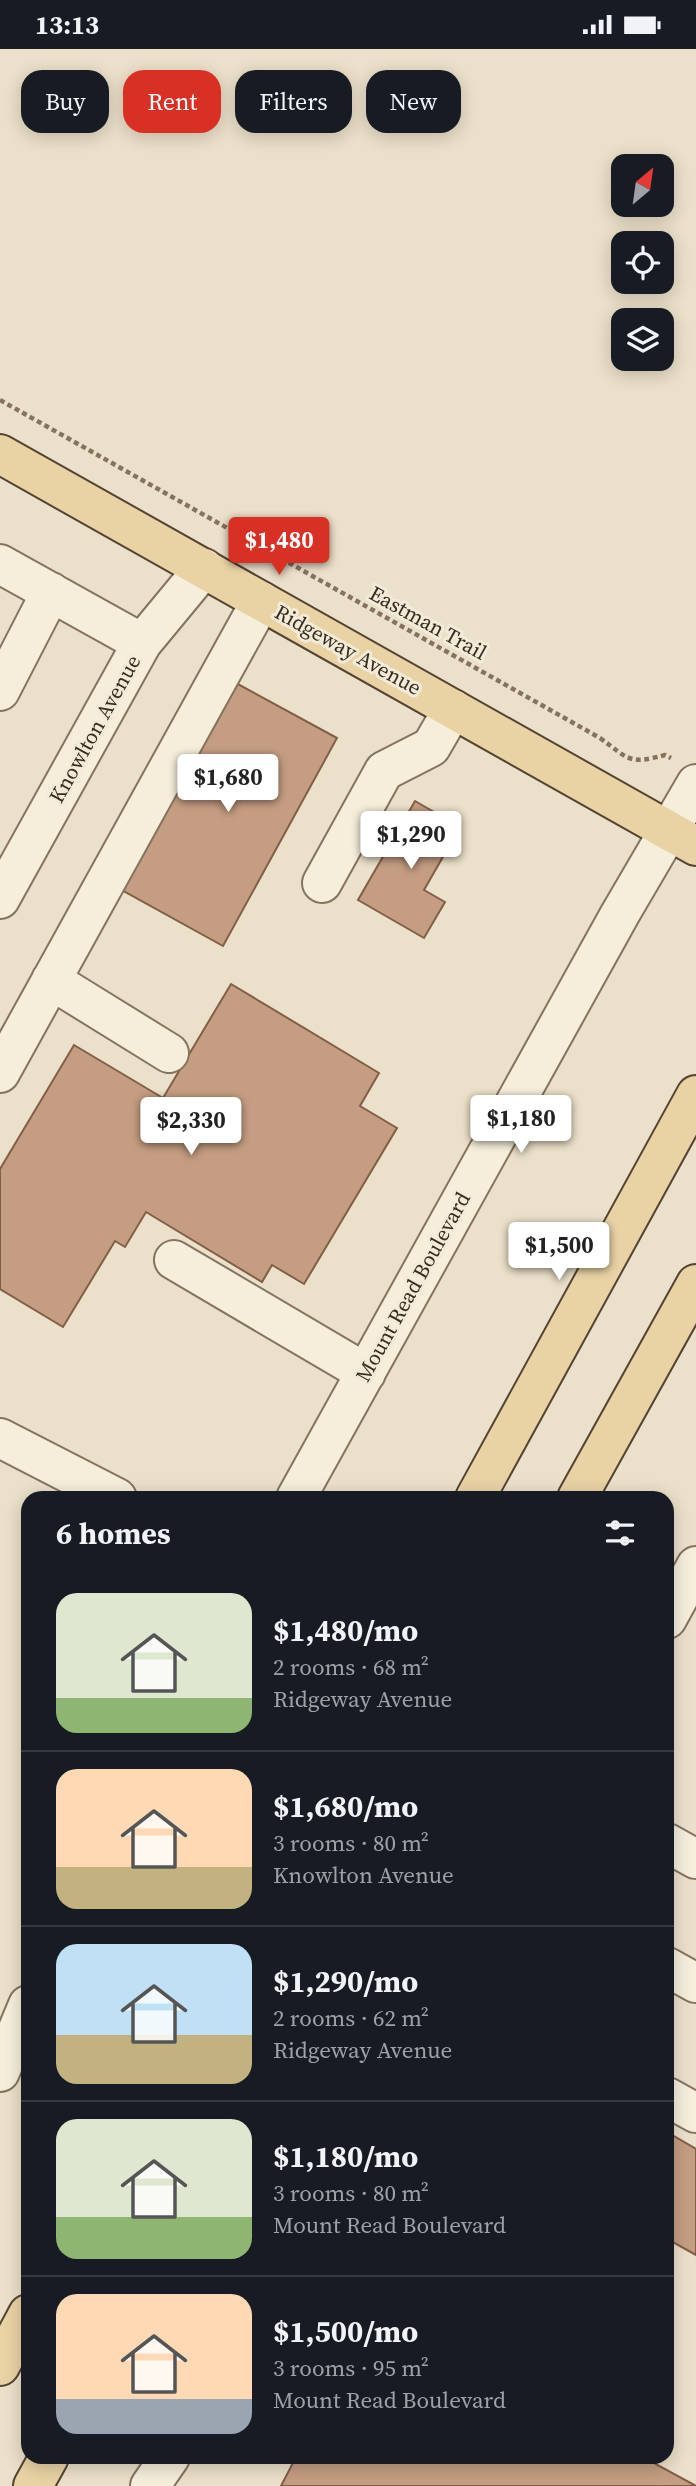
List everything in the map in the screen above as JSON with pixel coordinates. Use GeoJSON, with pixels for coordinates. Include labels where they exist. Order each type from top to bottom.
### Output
{"type":"FeatureCollection","features":[{"type":"Feature","properties":{"kind":"main road","name":"Ridgeway Avenue"},"geometry":{"type":"LineString","coordinates":[[0,454],[683,839]]}},
{"type":"Feature","properties":{"kind":"main road"},"geometry":{"type":"LineString","coordinates":[[479,1491],[696,1095]]}},
{"type":"Feature","properties":{"kind":"main road"},"geometry":{"type":"LineString","coordinates":[[581,1491],[696,1284]]}},
{"type":"Feature","properties":{"kind":"main road"},"geometry":{"type":"LineString","coordinates":[[0,2366],[21,2327]]}},
{"type":"Feature","properties":{"kind":"main road"},"geometry":{"type":"LineString","coordinates":[[33,2486],[45,2464]]}},
{"type":"Feature","properties":{"kind":"street"},"geometry":{"type":"LineString","coordinates":[[0,564],[142,643]]}},
{"type":"Feature","properties":{"kind":"street","name":"Knowlton Avenue"},"geometry":{"type":"LineString","coordinates":[[0,899],[142,643],[204,568]]}},
{"type":"Feature","properties":{"kind":"street"},"geometry":{"type":"LineString","coordinates":[[0,691],[51,592]]}},
{"type":"Feature","properties":{"kind":"street"},"geometry":{"type":"LineString","coordinates":[[0,1073],[261,601]]}},
{"type":"Feature","properties":{"kind":"street"},"geometry":{"type":"LineString","coordinates":[[322,883],[384,771],[431,747],[453,709]]}},
{"type":"Feature","properties":{"kind":"street","name":"Mount Read Boulevard"},"geometry":{"type":"LineString","coordinates":[[300,1491],[620,914],[683,839],[686,772]]}},
{"type":"Feature","properties":{"kind":"street"},"geometry":{"type":"LineString","coordinates":[[51,980],[169,1053]]}},
{"type":"Feature","properties":{"kind":"street"},"geometry":{"type":"LineString","coordinates":[[174,1261],[366,1373]]}},
{"type":"Feature","properties":{"kind":"street"},"geometry":{"type":"LineString","coordinates":[[0,1438],[103,1491]]}},
{"type":"Feature","properties":{"kind":"street"},"geometry":{"type":"LineString","coordinates":[[674,1606],[696,1566]]}},
{"type":"Feature","properties":{"kind":"street"},"geometry":{"type":"LineString","coordinates":[[674,1847],[696,1859]]}},
{"type":"Feature","properties":{"kind":"street"},"geometry":{"type":"LineString","coordinates":[[674,1971],[696,1983]]}},
{"type":"Feature","properties":{"kind":"street"},"geometry":{"type":"LineString","coordinates":[[0,2072],[21,2022]]}},
{"type":"Feature","properties":{"kind":"street"},"geometry":{"type":"LineString","coordinates":[[674,2101],[696,2113]]}},
{"type":"Feature","properties":{"kind":"street"},"geometry":{"type":"LineString","coordinates":[[150,2486],[165,2464]]}},
{"type":"Feature","properties":{"kind":"path","name":"Eastman Trail"},"geometry":{"type":"LineString","coordinates":[[0,400],[600,737],[627,758],[641,761],[665,755],[686,772]]}},
{"type":"Feature","properties":{"kind":"building"},"geometry":{"type":"Polygon","coordinates":[[[234,682],[337,738],[223,946],[120,889],[234,682]]]}},
{"type":"Feature","properties":{"kind":"building"},"geometry":{"type":"Polygon","coordinates":[[[415,801],[460,827],[424,890],[445,902],[424,938],[358,900],[415,801]]]}},
{"type":"Feature","properties":{"kind":"building"},"geometry":{"type":"Polygon","coordinates":[[[231,984],[379,1073],[360,1106],[397,1128],[304,1284],[272,1265],[262,1282],[146,1212],[125,1247],[115,1241],[63,1327],[0,1289],[0,1169],[74,1045],[163,1098],[231,984]]]}},
{"type":"Feature","properties":{"kind":"building"},"geometry":{"type":"Polygon","coordinates":[[[674,2136],[696,2149],[696,2255],[674,2243],[674,2136]]]}},
{"type":"Feature","properties":{"kind":"building"},"geometry":{"type":"Polygon","coordinates":[[[292,2464],[656,2464],[696,2486],[281,2486],[292,2464]]]}}]}
